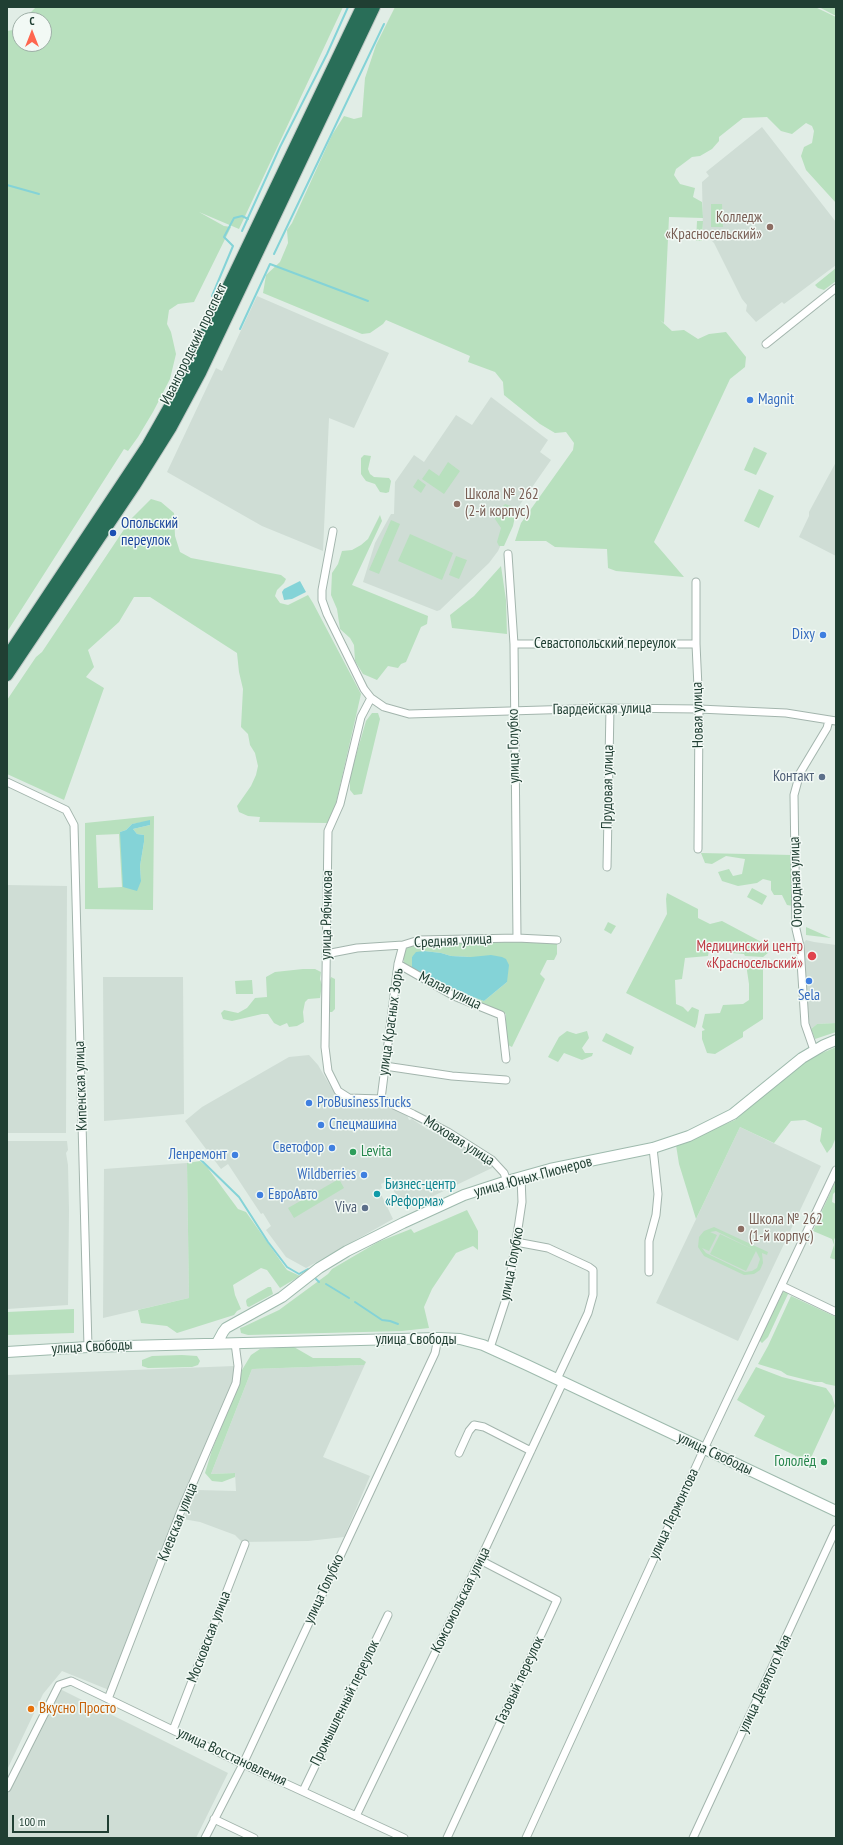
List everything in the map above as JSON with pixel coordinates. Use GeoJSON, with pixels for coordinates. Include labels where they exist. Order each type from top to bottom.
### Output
{"type":"FeatureCollection","features":[{"type":"Feature","properties":{"kind":"highway","name":"Ивангородский проспект"},"geometry":{"type":"LineString","coordinates":[[7,657],[141,456],[178,392],[362,7]]}},
{"type":"Feature","properties":{"kind":"highway","name":"Ивангородский проспект"},"geometry":{"type":"LineString","coordinates":[[7,675],[130,492],[174,421],[200,373],[374,7]]}},
{"type":"Feature","properties":{"kind":"main road","name":"улица Юных Пионеров"},"geometry":{"type":"LineString","coordinates":[[217,1343],[222,1332],[226,1328],[282,1297],[319,1268],[403,1223],[464,1195],[507,1181],[653,1148],[689,1136],[728,1116],[814,1050],[836,1040]]}},
{"type":"Feature","properties":{"kind":"main road","name":"улица Свободы"},"geometry":{"type":"LineString","coordinates":[[7,1352],[88,1346],[438,1338],[460,1339],[490,1348],[836,1511]]}},
{"type":"Feature","properties":{"kind":"street"},"geometry":{"type":"LineString","coordinates":[[766,344],[836,288]]}},
{"type":"Feature","properties":{"kind":"street"},"geometry":{"type":"LineString","coordinates":[[333,531],[322,590],[322,600],[327,614],[371,698]]}},
{"type":"Feature","properties":{"kind":"street","name":"улица Голубко"},"geometry":{"type":"LineString","coordinates":[[508,554],[514,644],[517,938]]}},
{"type":"Feature","properties":{"kind":"street","name":"Новая улица"},"geometry":{"type":"LineString","coordinates":[[696,582],[696,644],[699,709],[698,849]]}},
{"type":"Feature","properties":{"kind":"street","name":"Севастопольский переулок"},"geometry":{"type":"LineString","coordinates":[[514,644],[696,644]]}},
{"type":"Feature","properties":{"kind":"street","name":"Гвардейская улица"},"geometry":{"type":"LineString","coordinates":[[371,698],[384,707],[409,714],[610,708],[699,709],[786,713],[832,720]]}},
{"type":"Feature","properties":{"kind":"street","name":"улица Рябчикова"},"geometry":{"type":"LineString","coordinates":[[371,698],[361,717],[340,804],[328,831],[325,1047],[328,1071],[338,1091],[349,1098],[381,1099]]}},
{"type":"Feature","properties":{"kind":"street","name":"Прудовая улица"},"geometry":{"type":"LineString","coordinates":[[607,867],[610,708]]}},
{"type":"Feature","properties":{"kind":"street","name":"Огородная улица"},"geometry":{"type":"LineString","coordinates":[[814,1050],[805,1024],[800,946],[796,929],[794,795],[800,773],[832,720]]}},
{"type":"Feature","properties":{"kind":"street","name":"Кипенская улица"},"geometry":{"type":"LineString","coordinates":[[7,782],[66,810],[74,825],[88,1346]]}},
{"type":"Feature","properties":{"kind":"street","name":"Средняя улица"},"geometry":{"type":"LineString","coordinates":[[326,954],[357,948],[403,945],[419,940],[517,938],[557,940]]}},
{"type":"Feature","properties":{"kind":"street","name":"улица Красных Зорь"},"geometry":{"type":"LineString","coordinates":[[381,1099],[398,964],[403,945]]}},
{"type":"Feature","properties":{"kind":"street","name":"Малая улица"},"geometry":{"type":"LineString","coordinates":[[398,964],[454,996],[501,1015],[506,1059]]}},
{"type":"Feature","properties":{"kind":"street"},"geometry":{"type":"LineString","coordinates":[[385,1066],[452,1076],[506,1080]]}},
{"type":"Feature","properties":{"kind":"street","name":"Моховая улица"},"geometry":{"type":"LineString","coordinates":[[381,1099],[441,1129],[492,1160],[504,1173],[507,1181]]}},
{"type":"Feature","properties":{"kind":"street"},"geometry":{"type":"LineString","coordinates":[[649,1272],[649,1241],[656,1215],[658,1194],[653,1148]]}},
{"type":"Feature","properties":{"kind":"street","name":"улица Лермонтова"},"geometry":{"type":"LineString","coordinates":[[526,1838],[704,1449],[836,1170]]}},
{"type":"Feature","properties":{"kind":"street","name":"улица Голубко"},"geometry":{"type":"LineString","coordinates":[[490,1348],[506,1299],[522,1202],[521,1177]]}},
{"type":"Feature","properties":{"kind":"street","name":"Комсомольская улица"},"geometry":{"type":"LineString","coordinates":[[356,1816],[531,1451],[594,1295],[593,1270],[589,1267],[548,1248],[516,1242]]}},
{"type":"Feature","properties":{"kind":"street"},"geometry":{"type":"LineString","coordinates":[[782,1286],[836,1312]]}},
{"type":"Feature","properties":{"kind":"street","name":"улица Голубко"},"geometry":{"type":"LineString","coordinates":[[205,1838],[242,1764],[435,1353],[438,1338]]}},
{"type":"Feature","properties":{"kind":"street","name":"Киевская улица"},"geometry":{"type":"LineString","coordinates":[[108,1699],[180,1513],[236,1383],[238,1366],[235,1343]]}},
{"type":"Feature","properties":{"kind":"street"},"geometry":{"type":"LineString","coordinates":[[459,1453],[469,1431],[474,1425],[484,1427],[531,1451]]}},
{"type":"Feature","properties":{"kind":"street","name":"улица Девятого Мая"},"geometry":{"type":"LineString","coordinates":[[693,1838],[836,1529]]}},
{"type":"Feature","properties":{"kind":"street","name":"Московская улица"},"geometry":{"type":"LineString","coordinates":[[173,1730],[245,1544]]}},
{"type":"Feature","properties":{"kind":"street","name":"Газовый переулок"},"geometry":{"type":"LineString","coordinates":[[447,1838],[557,1600],[480,1560]]}},
{"type":"Feature","properties":{"kind":"street","name":"Промышленный переулок"},"geometry":{"type":"LineString","coordinates":[[303,1791],[388,1615]]}},
{"type":"Feature","properties":{"kind":"street","name":"улица Восстановления"},"geometry":{"type":"LineString","coordinates":[[7,1788],[59,1685],[71,1681],[242,1764],[404,1838]]}},
{"type":"Feature","properties":{"kind":"street"},"geometry":{"type":"LineString","coordinates":[[214,1819],[254,1838]]}},
{"type":"Feature","properties":{"kind":"shaded area","name":"Колледж «Красносельский»"},"geometry":{"type":"Polygon","coordinates":[[[762,127],[836,222],[836,265],[784,304],[782,302],[756,322],[746,311],[747,305],[742,299],[714,243],[703,232],[702,182],[709,176],[706,172],[762,127]]]}},
{"type":"Feature","properties":{"kind":"shaded area"},"geometry":{"type":"Polygon","coordinates":[[[257,296],[389,353],[354,428],[329,418],[323,551],[262,526],[167,472],[216,368],[222,371],[257,296]]]}},
{"type":"Feature","properties":{"kind":"shaded area","name":"Школа № 262 (2-й корпус)"},"geometry":{"type":"Polygon","coordinates":[[[491,397],[548,440],[540,452],[551,460],[519,506],[498,551],[489,563],[440,610],[437,611],[363,582],[375,543],[391,514],[394,514],[395,482],[414,455],[424,462],[456,415],[472,425],[491,397]]]}},
{"type":"Feature","properties":{"kind":"shaded area"},"geometry":{"type":"Polygon","coordinates":[[[836,462],[836,556],[799,537],[809,516],[809,512],[836,462]]]}},
{"type":"Feature","properties":{"kind":"shaded area"},"geometry":{"type":"Polygon","coordinates":[[[7,885],[67,886],[66,1133],[7,1133],[7,885]]]}},
{"type":"Feature","properties":{"kind":"shaded area"},"geometry":{"type":"Polygon","coordinates":[[[806,940],[836,945],[836,1023],[817,1024],[811,1029],[807,1013],[803,944],[806,940]]]}},
{"type":"Feature","properties":{"kind":"shaded area"},"geometry":{"type":"Polygon","coordinates":[[[103,977],[183,977],[184,1114],[104,1121],[103,977]]]}},
{"type":"Feature","properties":{"kind":"shaded area"},"geometry":{"type":"Polygon","coordinates":[[[309,1055],[318,1065],[343,1108],[363,1102],[390,1106],[407,1115],[409,1120],[412,1119],[427,1129],[460,1144],[493,1166],[492,1168],[406,1209],[387,1181],[381,1184],[382,1188],[379,1190],[393,1219],[306,1268],[286,1257],[266,1230],[271,1226],[263,1213],[261,1214],[228,1164],[221,1169],[185,1121],[202,1107],[289,1057],[309,1055]]]}},
{"type":"Feature","properties":{"kind":"shaded area","name":"Школа № 262 (1-й корпус)"},"geometry":{"type":"Polygon","coordinates":[[[740,1127],[821,1166],[738,1341],[656,1303],[740,1127]]]}},
{"type":"Feature","properties":{"kind":"shaded area"},"geometry":{"type":"Polygon","coordinates":[[[7,1141],[67,1141],[68,1150],[66,1153],[68,1165],[69,1210],[68,1305],[7,1309],[7,1141]]]}},
{"type":"Feature","properties":{"kind":"shaded area"},"geometry":{"type":"Polygon","coordinates":[[[187,1163],[189,1298],[103,1318],[104,1169],[187,1163]]]}},
{"type":"Feature","properties":{"kind":"shaded area"},"geometry":{"type":"Polygon","coordinates":[[[366,1362],[323,1457],[370,1476],[344,1537],[308,1541],[242,1542],[235,1535],[200,1522],[183,1519],[197,1490],[236,1491],[235,1473],[211,1474],[252,1369],[363,1365],[366,1362]]]}},
{"type":"Feature","properties":{"kind":"shaded area"},"geometry":{"type":"Polygon","coordinates":[[[234,1366],[235,1379],[184,1495],[183,1501],[109,1690],[62,1671],[43,1694],[7,1770],[7,1375],[234,1366]]]}},
{"type":"Feature","properties":{"kind":"shaded area"},"geometry":{"type":"Polygon","coordinates":[[[60,1689],[228,1773],[196,1838],[7,1838],[7,1787],[60,1689]]]}},
{"type":"Feature","properties":{"kind":"green space"},"geometry":{"type":"Polygon","coordinates":[[[36,7],[343,7],[239,229],[199,212],[224,226],[231,227],[194,302],[178,304],[169,310],[167,324],[171,332],[176,354],[170,379],[138,437],[128,451],[124,449],[7,632],[7,31],[12,30],[12,52],[52,52],[52,12],[31,12],[36,7]]]}},
{"type":"Feature","properties":{"kind":"green space"},"geometry":{"type":"Polygon","coordinates":[[[395,7],[815,7],[836,17],[836,203],[806,170],[801,156],[804,147],[812,143],[814,131],[812,126],[806,123],[792,134],[781,131],[767,117],[743,118],[719,137],[719,141],[712,149],[700,156],[692,157],[676,169],[674,175],[680,184],[695,188],[693,197],[702,202],[703,218],[669,217],[664,323],[660,320],[672,331],[684,330],[698,339],[709,334],[726,332],[746,357],[745,367],[730,379],[654,542],[684,577],[616,571],[608,568],[607,549],[555,547],[546,541],[515,541],[521,523],[573,450],[574,443],[566,432],[555,433],[540,424],[504,395],[503,382],[495,372],[468,362],[470,356],[386,320],[383,324],[370,333],[362,334],[263,293],[266,275],[280,262],[288,243],[287,230],[292,223],[332,135],[344,116],[354,119],[362,117],[365,78],[376,45],[395,7]]]}},
{"type":"Feature","properties":{"kind":"green space"},"geometry":{"type":"Polygon","coordinates":[[[819,7],[836,7],[836,15],[834,15],[819,7]]]}},
{"type":"Feature","properties":{"kind":"green space"},"geometry":{"type":"Polygon","coordinates":[[[711,204],[722,204],[723,227],[711,227],[711,204]]]}},
{"type":"Feature","properties":{"kind":"green space"},"geometry":{"type":"Polygon","coordinates":[[[697,221],[703,221],[702,241],[696,241],[697,221]]]}},
{"type":"Feature","properties":{"kind":"green space"},"geometry":{"type":"Polygon","coordinates":[[[836,268],[836,281],[824,290],[815,285],[836,268]]]}},
{"type":"Feature","properties":{"kind":"green space"},"geometry":{"type":"Polygon","coordinates":[[[754,447],[767,453],[756,475],[744,470],[754,447]]]}},
{"type":"Feature","properties":{"kind":"green space"},"geometry":{"type":"Polygon","coordinates":[[[364,455],[371,456],[368,469],[370,474],[374,477],[389,478],[391,481],[389,492],[380,492],[375,484],[366,481],[363,477],[361,474],[361,458],[364,455]]]}},
{"type":"Feature","properties":{"kind":"green space"},"geometry":{"type":"Polygon","coordinates":[[[448,462],[460,471],[444,494],[422,479],[429,469],[439,476],[448,462]]]}},
{"type":"Feature","properties":{"kind":"green space"},"geometry":{"type":"Polygon","coordinates":[[[418,479],[426,485],[421,493],[413,487],[418,479]]]}},
{"type":"Feature","properties":{"kind":"green space"},"geometry":{"type":"Polygon","coordinates":[[[759,489],[774,496],[759,528],[744,521],[759,489]]]}},
{"type":"Feature","properties":{"kind":"green space"},"geometry":{"type":"Polygon","coordinates":[[[151,499],[161,502],[174,513],[175,536],[180,552],[191,558],[281,575],[286,579],[277,590],[275,596],[280,603],[288,605],[308,595],[313,603],[361,694],[336,803],[329,823],[259,822],[260,817],[248,816],[239,812],[237,806],[251,786],[258,766],[255,753],[250,745],[248,734],[241,727],[243,689],[237,653],[150,597],[134,597],[119,622],[88,650],[94,667],[86,677],[104,688],[64,800],[7,774],[7,700],[36,657],[42,652],[131,519],[151,499]]]}},
{"type":"Feature","properties":{"kind":"green space"},"geometry":{"type":"Polygon","coordinates":[[[505,504],[511,506],[516,512],[513,526],[504,546],[499,546],[497,542],[501,528],[495,519],[495,514],[505,504]]]}},
{"type":"Feature","properties":{"kind":"green space"},"geometry":{"type":"Polygon","coordinates":[[[380,515],[382,521],[352,585],[428,616],[427,624],[421,627],[406,662],[401,664],[398,668],[388,666],[377,680],[363,674],[355,661],[354,645],[350,638],[340,629],[337,609],[331,595],[332,573],[338,564],[342,551],[352,550],[368,539],[380,515]]]}},
{"type":"Feature","properties":{"kind":"green space"},"geometry":{"type":"Polygon","coordinates":[[[391,520],[400,524],[379,574],[369,570],[391,520]]]}},
{"type":"Feature","properties":{"kind":"green space"},"geometry":{"type":"Polygon","coordinates":[[[410,534],[453,553],[442,580],[398,561],[410,534]]]}},
{"type":"Feature","properties":{"kind":"green space"},"geometry":{"type":"Polygon","coordinates":[[[456,556],[467,560],[459,579],[449,575],[456,556]]]}},
{"type":"Feature","properties":{"kind":"green space"},"geometry":{"type":"Polygon","coordinates":[[[501,566],[506,600],[507,634],[452,628],[450,615],[474,596],[501,566]]]}},
{"type":"Feature","properties":{"kind":"green space"},"geometry":{"type":"Polygon","coordinates":[[[372,713],[378,713],[380,719],[362,794],[354,795],[350,790],[350,776],[366,721],[372,713]]]}},
{"type":"Feature","properties":{"kind":"green space"},"geometry":{"type":"Polygon","coordinates":[[[154,816],[153,910],[85,909],[85,823],[154,816]],[[150,821],[132,824],[126,830],[120,832],[141,881],[140,866],[144,835],[137,834],[133,829],[150,825],[150,821]],[[119,834],[96,835],[98,888],[122,887],[119,834]]]}},
{"type":"Feature","properties":{"kind":"green space"},"geometry":{"type":"Polygon","coordinates":[[[701,853],[792,855],[793,906],[787,905],[782,895],[774,895],[771,890],[771,881],[763,879],[757,883],[738,886],[722,881],[718,872],[729,869],[733,876],[742,874],[745,859],[726,856],[712,864],[705,863],[701,853]]]}},
{"type":"Feature","properties":{"kind":"green space"},"geometry":{"type":"Polygon","coordinates":[[[752,888],[767,896],[762,905],[747,897],[752,888]]]}},
{"type":"Feature","properties":{"kind":"green space"},"geometry":{"type":"Polygon","coordinates":[[[667,893],[698,909],[698,918],[710,924],[722,921],[769,946],[769,952],[763,957],[720,952],[721,945],[710,945],[708,956],[685,958],[682,979],[675,980],[676,1004],[683,1007],[688,1012],[692,1007],[699,1010],[695,1028],[626,993],[667,914],[667,893]]]}},
{"type":"Feature","properties":{"kind":"green space"},"geometry":{"type":"Polygon","coordinates":[[[608,922],[616,926],[611,934],[604,930],[608,922]]]}},
{"type":"Feature","properties":{"kind":"green space"},"geometry":{"type":"Polygon","coordinates":[[[806,927],[831,938],[806,935],[806,927]]]}},
{"type":"Feature","properties":{"kind":"green space"},"geometry":{"type":"Polygon","coordinates":[[[520,940],[557,943],[557,954],[554,960],[547,960],[540,974],[545,979],[512,1047],[506,1044],[506,1014],[418,975],[404,963],[404,952],[408,947],[419,943],[520,940]],[[424,951],[412,957],[412,968],[424,977],[484,1001],[507,982],[471,957],[451,956],[424,951]]]}},
{"type":"Feature","properties":{"kind":"green space"},"geometry":{"type":"Polygon","coordinates":[[[763,963],[763,1019],[743,1032],[743,1037],[715,1054],[707,1053],[702,1039],[702,1031],[705,1030],[702,1027],[705,1014],[720,1013],[723,1005],[743,1004],[749,1000],[749,984],[746,964],[763,963]]]}},
{"type":"Feature","properties":{"kind":"green space"},"geometry":{"type":"Polygon","coordinates":[[[315,969],[321,972],[320,979],[322,985],[320,998],[308,999],[305,1002],[303,1012],[304,1022],[297,1026],[289,1027],[287,1023],[280,1026],[274,1023],[268,1014],[232,1021],[223,1019],[221,1013],[224,1010],[238,1013],[247,1008],[255,998],[267,997],[266,977],[275,972],[315,969]]]}},
{"type":"Feature","properties":{"kind":"green space"},"geometry":{"type":"Polygon","coordinates":[[[331,977],[335,979],[335,1009],[332,1012],[329,1012],[329,982],[331,977]]]}},
{"type":"Feature","properties":{"kind":"green space"},"geometry":{"type":"Polygon","coordinates":[[[252,980],[253,994],[236,994],[235,981],[252,980]]]}},
{"type":"Feature","properties":{"kind":"green space"},"geometry":{"type":"Polygon","coordinates":[[[836,1023],[836,1032],[815,1039],[811,1029],[817,1024],[836,1023]]]}},
{"type":"Feature","properties":{"kind":"green space"},"geometry":{"type":"Polygon","coordinates":[[[567,1031],[576,1034],[587,1031],[589,1038],[582,1048],[585,1053],[593,1053],[592,1056],[582,1060],[564,1053],[558,1062],[548,1057],[559,1037],[567,1031]]]}},
{"type":"Feature","properties":{"kind":"green space"},"geometry":{"type":"Polygon","coordinates":[[[606,1033],[634,1047],[631,1055],[602,1041],[606,1033]]]}},
{"type":"Feature","properties":{"kind":"green space"},"geometry":{"type":"Polygon","coordinates":[[[836,1047],[836,1137],[832,1147],[827,1153],[820,1141],[822,1128],[805,1120],[791,1121],[774,1143],[740,1127],[696,1219],[679,1164],[676,1145],[735,1120],[806,1060],[836,1047]]]}},
{"type":"Feature","properties":{"kind":"green space"},"geometry":{"type":"Polygon","coordinates":[[[200,1161],[207,1167],[238,1209],[246,1212],[287,1270],[300,1276],[280,1288],[267,1270],[261,1268],[233,1285],[235,1295],[241,1309],[234,1315],[177,1333],[167,1326],[141,1323],[138,1310],[189,1298],[187,1163],[200,1161]]]}},
{"type":"Feature","properties":{"kind":"green space"},"geometry":{"type":"Polygon","coordinates":[[[339,1179],[344,1188],[294,1218],[288,1208],[339,1179]]]}},
{"type":"Feature","properties":{"kind":"green space"},"geometry":{"type":"Polygon","coordinates":[[[836,1180],[836,1191],[833,1194],[832,1202],[836,1204],[836,1235],[834,1240],[836,1260],[830,1258],[834,1245],[832,1239],[813,1231],[836,1180]]]}},
{"type":"Feature","properties":{"kind":"green space"},"geometry":{"type":"Polygon","coordinates":[[[467,1210],[478,1231],[478,1250],[473,1246],[456,1253],[432,1289],[424,1307],[429,1328],[402,1331],[248,1335],[241,1333],[240,1328],[279,1310],[328,1274],[332,1269],[378,1242],[411,1229],[414,1233],[467,1210]]]}},
{"type":"Feature","properties":{"kind":"green space"},"geometry":{"type":"Polygon","coordinates":[[[714,1227],[768,1252],[767,1255],[762,1253],[763,1263],[760,1270],[754,1274],[744,1275],[704,1256],[698,1247],[699,1237],[704,1231],[714,1227]],[[716,1231],[710,1232],[717,1235],[709,1251],[702,1248],[706,1253],[745,1272],[752,1271],[757,1268],[760,1259],[756,1251],[716,1231]]]}},
{"type":"Feature","properties":{"kind":"green space"},"geometry":{"type":"Polygon","coordinates":[[[720,1234],[756,1251],[746,1271],[710,1254],[720,1234]]]}},
{"type":"Feature","properties":{"kind":"green space"},"geometry":{"type":"Polygon","coordinates":[[[268,1287],[271,1287],[273,1294],[249,1307],[247,1306],[247,1299],[268,1287]]]}},
{"type":"Feature","properties":{"kind":"green space"},"geometry":{"type":"Polygon","coordinates":[[[783,1292],[787,1292],[788,1294],[768,1337],[762,1343],[759,1340],[783,1292]]]}},
{"type":"Feature","properties":{"kind":"green space"},"geometry":{"type":"Polygon","coordinates":[[[791,1296],[836,1317],[836,1386],[787,1375],[781,1371],[758,1364],[791,1296]]]}},
{"type":"Feature","properties":{"kind":"green space"},"geometry":{"type":"Polygon","coordinates":[[[74,1309],[74,1333],[7,1335],[7,1312],[74,1309]]]}},
{"type":"Feature","properties":{"kind":"green space"},"geometry":{"type":"Polygon","coordinates":[[[294,1347],[313,1358],[360,1358],[366,1362],[364,1365],[252,1369],[211,1474],[235,1473],[235,1477],[222,1482],[212,1481],[205,1473],[212,1450],[237,1389],[242,1370],[251,1355],[260,1349],[294,1347]]]}},
{"type":"Feature","properties":{"kind":"green space"},"geometry":{"type":"Polygon","coordinates":[[[152,1356],[197,1356],[200,1361],[198,1365],[192,1367],[148,1368],[142,1366],[142,1360],[152,1356]]]}},
{"type":"Feature","properties":{"kind":"green space"},"geometry":{"type":"Polygon","coordinates":[[[756,1367],[782,1377],[826,1388],[832,1396],[835,1406],[809,1462],[754,1436],[765,1416],[737,1400],[756,1367]]]}},
{"type":"Feature","properties":{"kind":"water"},"geometry":{"type":"Polygon","coordinates":[[[300,581],[306,592],[292,599],[284,600],[282,592],[284,589],[300,581]]]}},
{"type":"Feature","properties":{"kind":"water"},"geometry":{"type":"Polygon","coordinates":[[[150,820],[150,825],[133,829],[137,834],[144,835],[140,866],[141,881],[137,891],[123,887],[120,832],[126,830],[132,824],[150,820]]]}},
{"type":"Feature","properties":{"kind":"water"},"geometry":{"type":"Polygon","coordinates":[[[424,951],[451,956],[471,957],[491,955],[502,957],[506,959],[509,965],[507,982],[484,1001],[470,996],[416,972],[412,968],[412,957],[416,952],[424,951]]]}},
{"type":"Feature","properties":{"kind":"waterway"},"geometry":{"type":"LineString","coordinates":[[242,231],[280,147],[327,54],[348,7]]}},
{"type":"Feature","properties":{"kind":"waterway"},"geometry":{"type":"LineString","coordinates":[[274,254],[384,24]]}},
{"type":"Feature","properties":{"kind":"waterway"},"geometry":{"type":"LineString","coordinates":[[7,185],[39,194]]}},
{"type":"Feature","properties":{"kind":"waterway"},"geometry":{"type":"LineString","coordinates":[[212,296],[233,246],[224,237],[234,218],[242,216],[248,219]]}},
{"type":"Feature","properties":{"kind":"waterway"},"geometry":{"type":"LineString","coordinates":[[240,329],[270,264],[368,301]]}},
{"type":"Feature","properties":{"kind":"waterway"},"geometry":{"type":"LineString","coordinates":[[201,1160],[239,1197],[268,1242],[287,1267],[299,1274],[308,1269]]}},
{"type":"Feature","properties":{"kind":"waterway"},"geometry":{"type":"LineString","coordinates":[[316,1279],[319,1282]]}},
{"type":"Feature","properties":{"kind":"waterway"},"geometry":{"type":"LineString","coordinates":[[326,1284],[349,1298]]}},
{"type":"Feature","properties":{"kind":"waterway"},"geometry":{"type":"LineString","coordinates":[[355,1302],[382,1320],[398,1324]]}},
{"type":"Feature","properties":{"kind":"place","name":"Колледж «Красносельский»"},"geometry":{"type":"Point","coordinates":[770,227]}},
{"type":"Feature","properties":{"kind":"place","name":"Magnit"},"geometry":{"type":"Point","coordinates":[750,400]}},
{"type":"Feature","properties":{"kind":"place","name":"Школа № 262 (2-й корпус)"},"geometry":{"type":"Point","coordinates":[457,504]}},
{"type":"Feature","properties":{"kind":"place","name":"Опольский переулок"},"geometry":{"type":"Point","coordinates":[113,533]}},
{"type":"Feature","properties":{"kind":"place","name":"Dixy"},"geometry":{"type":"Point","coordinates":[823,635]}},
{"type":"Feature","properties":{"kind":"place","name":"Контакт"},"geometry":{"type":"Point","coordinates":[822,777]}},
{"type":"Feature","properties":{"kind":"place","name":"Медицинский центр «Красносельский»"},"geometry":{"type":"Point","coordinates":[812,956]}},
{"type":"Feature","properties":{"kind":"place","name":"Sela"},"geometry":{"type":"Point","coordinates":[809,981]}},
{"type":"Feature","properties":{"kind":"place","name":"ProBusinessTrucks"},"geometry":{"type":"Point","coordinates":[309,1103]}},
{"type":"Feature","properties":{"kind":"place","name":"Спецмашина"},"geometry":{"type":"Point","coordinates":[321,1125]}},
{"type":"Feature","properties":{"kind":"place","name":"Светофор"},"geometry":{"type":"Point","coordinates":[332,1148]}},
{"type":"Feature","properties":{"kind":"place","name":"Levita"},"geometry":{"type":"Point","coordinates":[353,1152]}},
{"type":"Feature","properties":{"kind":"place","name":"Ленремонт"},"geometry":{"type":"Point","coordinates":[235,1155]}},
{"type":"Feature","properties":{"kind":"place","name":"Wildberries"},"geometry":{"type":"Point","coordinates":[364,1175]}},
{"type":"Feature","properties":{"kind":"place","name":"Бизнес-центр «Реформа»"},"geometry":{"type":"Point","coordinates":[377,1194]}},
{"type":"Feature","properties":{"kind":"place","name":"ЕвроАвто"},"geometry":{"type":"Point","coordinates":[260,1195]}},
{"type":"Feature","properties":{"kind":"place","name":"Viva"},"geometry":{"type":"Point","coordinates":[365,1208]}},
{"type":"Feature","properties":{"kind":"place","name":"Школа № 262 (1-й корпус)"},"geometry":{"type":"Point","coordinates":[741,1229]}},
{"type":"Feature","properties":{"kind":"place","name":"Гололёд"},"geometry":{"type":"Point","coordinates":[824,1462]}},
{"type":"Feature","properties":{"kind":"place","name":"Вкусно Просто"},"geometry":{"type":"Point","coordinates":[31,1709]}}]}
